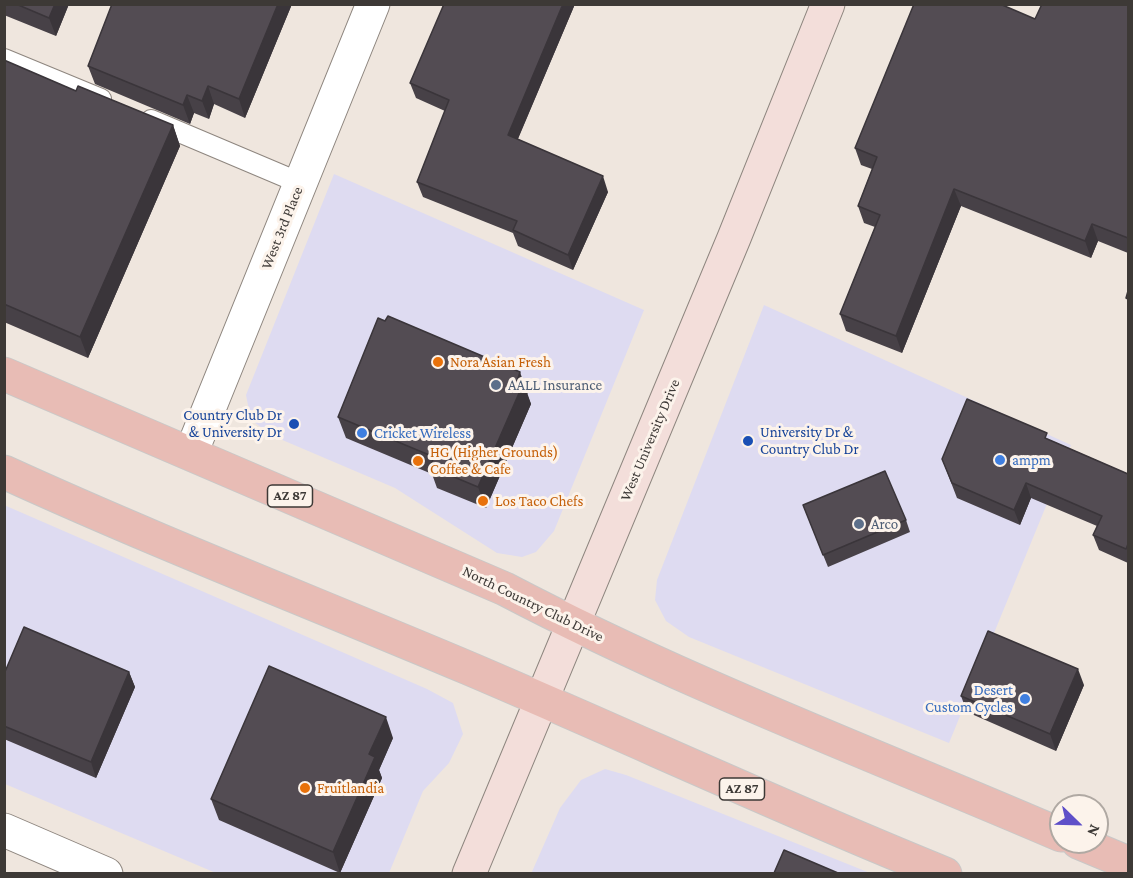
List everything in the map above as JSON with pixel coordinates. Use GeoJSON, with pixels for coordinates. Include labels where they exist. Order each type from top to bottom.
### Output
{"type":"FeatureCollection","features":[{"type":"Feature","properties":{"kind":"main road","name":"West University Drive"},"geometry":{"type":"LineString","coordinates":[[469,873],[828,4]]}},
{"type":"Feature","properties":{"kind":"main road","name":"North Country Club Drive"},"geometry":{"type":"LineString","coordinates":[[4,374],[505,589],[648,659],[1049,830]]}},
{"type":"Feature","properties":{"kind":"main road","name":"AZ 87"},"geometry":{"type":"LineString","coordinates":[[4,472],[243,577],[469,669],[760,797],[945,873]]}},
{"type":"Feature","properties":{"kind":"main road"},"geometry":{"type":"LineString","coordinates":[[1109,853],[1127,860]]}},
{"type":"Feature","properties":{"kind":"street","name":"West 3rd Place"},"geometry":{"type":"LineString","coordinates":[[191,453],[373,4]]}},
{"type":"Feature","properties":{"kind":"street"},"geometry":{"type":"LineString","coordinates":[[4,830],[106,873]]}},
{"type":"Feature","properties":{"kind":"lane"},"geometry":{"type":"LineString","coordinates":[[4,59],[300,183]]}},
{"type":"Feature","properties":{"kind":"shaded area"},"geometry":{"type":"Polygon","coordinates":[[[334,174],[644,310],[554,531],[536,552],[522,557],[497,553],[395,488],[273,436],[251,420],[246,395],[334,174]]]}},
{"type":"Feature","properties":{"kind":"shaded area"},"geometry":{"type":"Polygon","coordinates":[[[764,305],[1071,445],[949,743],[689,637],[666,621],[655,600],[657,580],[764,305]]]}},
{"type":"Feature","properties":{"kind":"shaded area"},"geometry":{"type":"Polygon","coordinates":[[[4,505],[427,689],[453,703],[463,734],[449,763],[423,791],[389,873],[216,873],[5,784],[4,505]]]}},
{"type":"Feature","properties":{"kind":"shaded area"},"geometry":{"type":"Polygon","coordinates":[[[605,769],[626,775],[870,873],[531,874],[560,808],[581,780],[605,769]]]}},
{"type":"Feature","properties":{"kind":"building"},"geometry":{"type":"Polygon","coordinates":[[[16,4],[55,4],[49,18],[16,4]]]}},
{"type":"Feature","properties":{"kind":"building"},"geometry":{"type":"Polygon","coordinates":[[[112,4],[278,4],[239,99],[208,86],[202,101],[187,95],[183,105],[88,66],[112,4]]]}},
{"type":"Feature","properties":{"kind":"building"},"geometry":{"type":"Polygon","coordinates":[[[444,4],[563,4],[508,135],[603,176],[568,255],[513,230],[517,221],[417,182],[449,100],[410,83],[444,4]]]}},
{"type":"Feature","properties":{"kind":"building"},"geometry":{"type":"Polygon","coordinates":[[[914,4],[1000,4],[1035,19],[1042,4],[1128,4],[1128,238],[1092,224],[1085,241],[954,189],[896,336],[840,314],[880,215],[858,206],[877,157],[855,148],[914,4]]]}},
{"type":"Feature","properties":{"kind":"building"},"geometry":{"type":"Polygon","coordinates":[[[4,60],[76,91],[78,86],[173,125],[80,337],[4,304],[4,60]]]}},
{"type":"Feature","properties":{"kind":"building"},"geometry":{"type":"Polygon","coordinates":[[[388,316],[520,372],[517,381],[523,384],[478,487],[430,467],[434,457],[338,417],[378,318],[385,321],[388,316]]]}},
{"type":"Feature","properties":{"kind":"building"},"geometry":{"type":"Polygon","coordinates":[[[967,399],[1047,433],[1045,438],[1128,474],[1128,544],[1126,549],[1093,535],[1102,516],[1026,483],[1014,510],[952,483],[942,459],[967,399]]]}},
{"type":"Feature","properties":{"kind":"building","name":"Arco"},"geometry":{"type":"Polygon","coordinates":[[[885,471],[906,520],[823,555],[803,505],[885,471]]]}},
{"type":"Feature","properties":{"kind":"building"},"geometry":{"type":"Polygon","coordinates":[[[24,627],[129,672],[91,762],[4,726],[4,674],[24,627]]]}},
{"type":"Feature","properties":{"kind":"building","name":"Desert Custom Cycles"},"geometry":{"type":"Polygon","coordinates":[[[988,631],[1078,669],[1050,734],[961,696],[988,631]]]}},
{"type":"Feature","properties":{"kind":"building","name":"Fruitlandia"},"geometry":{"type":"Polygon","coordinates":[[[269,666],[386,717],[369,754],[375,757],[333,852],[211,799],[269,666]]]}},
{"type":"Feature","properties":{"kind":"building"},"geometry":{"type":"Polygon","coordinates":[[[784,850],[838,873],[774,873],[784,850]]]}},
{"type":"Feature","properties":{"kind":"place","name":"Nora Asian Fresh"},"geometry":{"type":"Point","coordinates":[438,362]}},
{"type":"Feature","properties":{"kind":"place","name":"AALL Insurance"},"geometry":{"type":"Point","coordinates":[496,385]}},
{"type":"Feature","properties":{"kind":"place","name":"Country Club Dr & University Dr"},"geometry":{"type":"Point","coordinates":[294,424]}},
{"type":"Feature","properties":{"kind":"place","name":"Cricket Wireless"},"geometry":{"type":"Point","coordinates":[362,433]}},
{"type":"Feature","properties":{"kind":"place","name":"University Dr & Country Club Dr"},"geometry":{"type":"Point","coordinates":[748,441]}},
{"type":"Feature","properties":{"kind":"place","name":"ampm"},"geometry":{"type":"Point","coordinates":[1000,460]}},
{"type":"Feature","properties":{"kind":"place","name":"HG (Higher Grounds) Coffee & Cafe"},"geometry":{"type":"Point","coordinates":[418,461]}},
{"type":"Feature","properties":{"kind":"place","name":"Los Taco Chefs"},"geometry":{"type":"Point","coordinates":[483,501]}},
{"type":"Feature","properties":{"kind":"place","name":"Arco"},"geometry":{"type":"Point","coordinates":[859,524]}},
{"type":"Feature","properties":{"kind":"place","name":"Desert Custom Cycles"},"geometry":{"type":"Point","coordinates":[1025,699]}},
{"type":"Feature","properties":{"kind":"place","name":"Fruitlandia"},"geometry":{"type":"Point","coordinates":[305,788]}}]}
